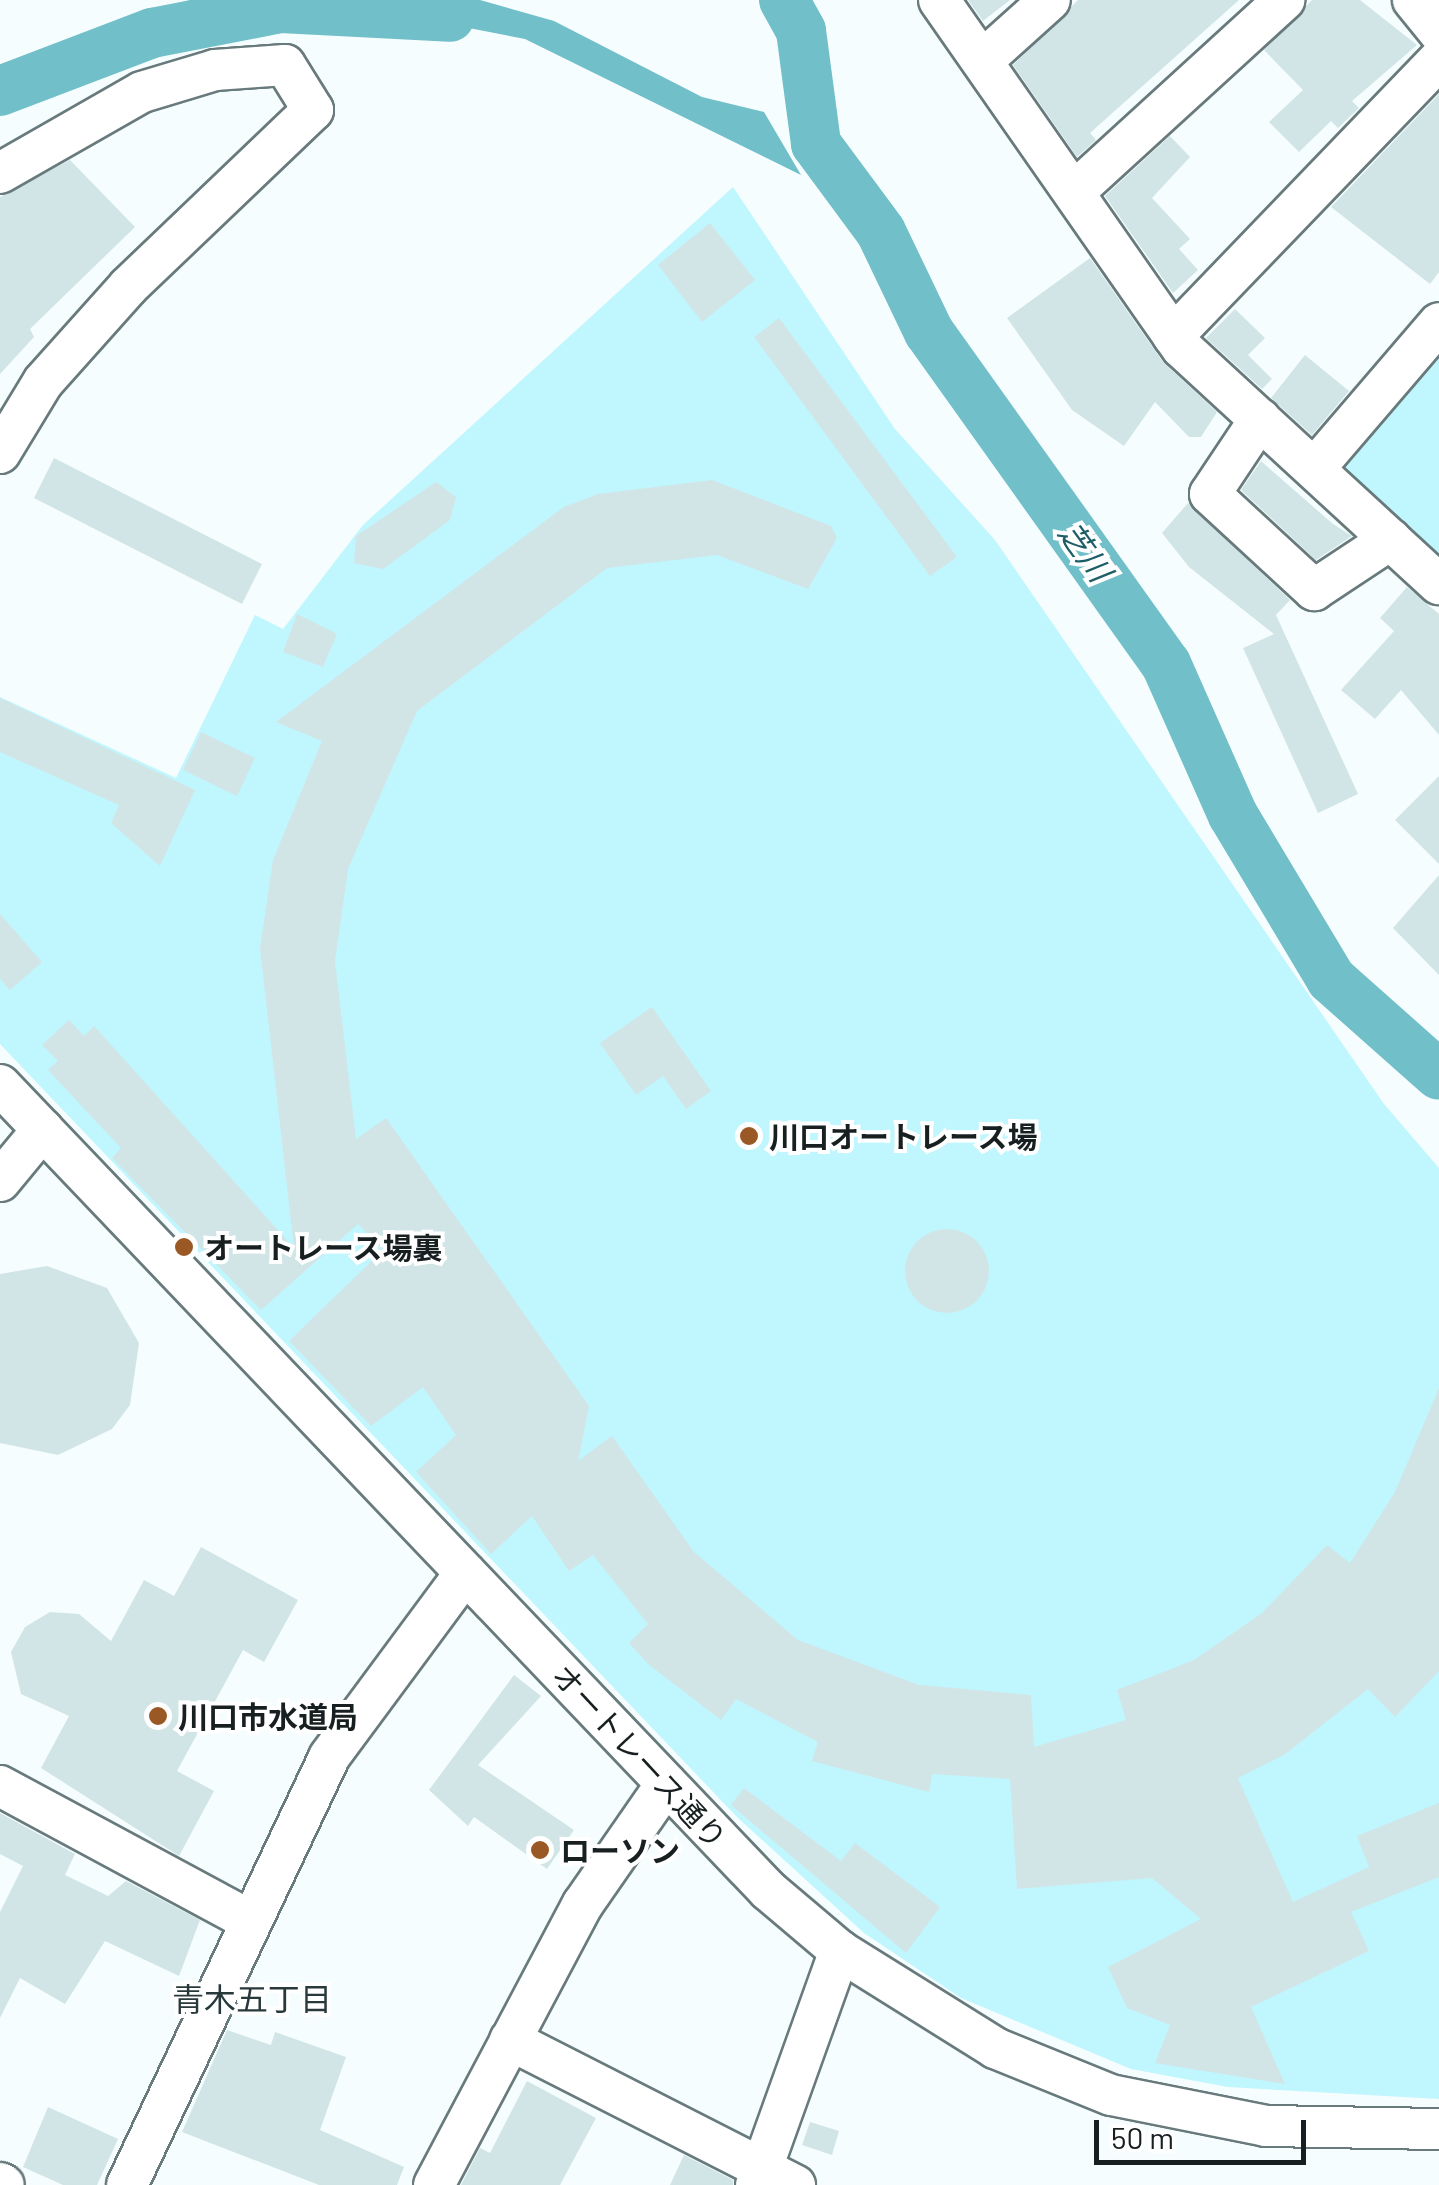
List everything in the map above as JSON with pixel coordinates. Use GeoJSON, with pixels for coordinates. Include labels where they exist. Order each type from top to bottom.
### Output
{"type":"FeatureCollection","features":[{"type":"Feature","properties":{"kind":"street"},"geometry":{"type":"LineString","coordinates":[[939,0],[1173,336],[1439,584]]}},
{"type":"Feature","properties":{"kind":"street"},"geometry":{"type":"LineString","coordinates":[[982,61],[1050,0]]}},
{"type":"Feature","properties":{"kind":"street"},"geometry":{"type":"LineString","coordinates":[[1074,192],[1284,0]]}},
{"type":"Feature","properties":{"kind":"street"},"geometry":{"type":"LineString","coordinates":[[1413,0],[1439,32]]}},
{"type":"Feature","properties":{"kind":"street"},"geometry":{"type":"LineString","coordinates":[[1173,336],[1439,60]]}},
{"type":"Feature","properties":{"kind":"street"},"geometry":{"type":"LineString","coordinates":[[0,173],[142,92],[215,70],[285,65],[313,110],[128,287],[44,382],[0,453]]}},
{"type":"Feature","properties":{"kind":"street"},"geometry":{"type":"LineString","coordinates":[[1314,469],[1439,323]]}},
{"type":"Feature","properties":{"kind":"street"},"geometry":{"type":"LineString","coordinates":[[1260,419],[1210,494],[1314,590],[1391,539]]}},
{"type":"Feature","properties":{"kind":"street","name":"オートレース通り"},"geometry":{"type":"LineString","coordinates":[[0,1086],[666,1784],[840,1952],[995,2048],[1111,2095],[1266,2126],[1434,2135]]}},
{"type":"Feature","properties":{"kind":"street"},"geometry":{"type":"LineString","coordinates":[[0,1181],[43,1129]]}},
{"type":"Feature","properties":{"kind":"street"},"geometry":{"type":"LineString","coordinates":[[126,2185],[250,1920],[348,1726],[465,1572]]}},
{"type":"Feature","properties":{"kind":"street"},"geometry":{"type":"LineString","coordinates":[[434,2185],[584,1904],[666,1784]]}},
{"type":"Feature","properties":{"kind":"street"},"geometry":{"type":"LineString","coordinates":[[0,1786],[250,1920]]}},
{"type":"Feature","properties":{"kind":"street"},"geometry":{"type":"LineString","coordinates":[[510,2040],[771,2178],[840,1952]]}},
{"type":"Feature","properties":{"kind":"shaded area"},"geometry":{"type":"Polygon","coordinates":[[[190,0],[480,0],[554,21],[702,97],[764,112],[801,175],[525,39],[371,9],[216,18],[61,75],[0,114],[0,82],[13,74],[78,38],[190,0]]]}},
{"type":"Feature","properties":{"kind":"shaded area","name":"川口オートレース場"},"geometry":{"type":"Polygon","coordinates":[[[733,187],[895,429],[995,540],[1384,1104],[1439,1168],[1439,2099],[1228,2087],[1131,2069],[961,1998],[864,1933],[737,1817],[0,1044],[0,697],[176,778],[255,615],[283,629],[363,525],[733,187]]]}},
{"type":"Feature","properties":{"kind":"shaded area"},"geometry":{"type":"Polygon","coordinates":[[[1439,340],[1439,570],[1338,473],[1337,460],[1439,340]]]}},
{"type":"Feature","properties":{"kind":"building"},"geometry":{"type":"Polygon","coordinates":[[[968,0],[1010,0],[983,21],[968,0]]]}},
{"type":"Feature","properties":{"kind":"building"},"geometry":{"type":"Polygon","coordinates":[[[1078,0],[1239,0],[1090,133],[1096,140],[1077,157],[1013,65],[1078,0]]]}},
{"type":"Feature","properties":{"kind":"building"},"geometry":{"type":"Polygon","coordinates":[[[1312,0],[1360,0],[1417,45],[1352,101],[1359,108],[1338,128],[1331,121],[1299,152],[1269,122],[1303,90],[1264,50],[1312,0]]]}},
{"type":"Feature","properties":{"kind":"building"},"geometry":{"type":"Polygon","coordinates":[[[1439,94],[1439,272],[1430,284],[1331,207],[1439,94]]]}},
{"type":"Feature","properties":{"kind":"building"},"geometry":{"type":"Polygon","coordinates":[[[1170,136],[1190,157],[1152,198],[1190,239],[1179,249],[1198,270],[1173,293],[1105,196],[1170,136]]]}},
{"type":"Feature","properties":{"kind":"building"},"geometry":{"type":"Polygon","coordinates":[[[70,160],[135,227],[30,329],[34,337],[0,374],[0,197],[70,160]]]}},
{"type":"Feature","properties":{"kind":"building"},"geometry":{"type":"Polygon","coordinates":[[[710,223],[755,280],[702,322],[658,265],[710,223]]]}},
{"type":"Feature","properties":{"kind":"building"},"geometry":{"type":"Polygon","coordinates":[[[1090,258],[1163,362],[1217,412],[1201,437],[1189,437],[1155,402],[1124,446],[1072,410],[1007,318],[1090,258]]]}},
{"type":"Feature","properties":{"kind":"building"},"geometry":{"type":"Polygon","coordinates":[[[1235,309],[1265,338],[1248,355],[1272,379],[1262,389],[1206,338],[1235,309]]]}},
{"type":"Feature","properties":{"kind":"building"},"geometry":{"type":"Polygon","coordinates":[[[779,318],[957,557],[930,576],[754,337],[779,318]]]}},
{"type":"Feature","properties":{"kind":"building"},"geometry":{"type":"Polygon","coordinates":[[[1305,355],[1349,391],[1312,435],[1271,398],[1305,355]]]}},
{"type":"Feature","properties":{"kind":"building"},"geometry":{"type":"Polygon","coordinates":[[[54,458],[262,564],[242,604],[34,498],[54,458]]]}},
{"type":"Feature","properties":{"kind":"building"},"geometry":{"type":"Polygon","coordinates":[[[1261,461],[1352,536],[1316,560],[1241,490],[1261,461]]]}},
{"type":"Feature","properties":{"kind":"building"},"geometry":{"type":"Polygon","coordinates":[[[712,480],[831,526],[837,538],[808,589],[717,555],[607,568],[417,711],[348,869],[335,961],[356,1139],[386,1118],[589,1406],[578,1461],[612,1436],[694,1552],[798,1640],[919,1685],[1031,1695],[1034,1747],[1126,1720],[1117,1690],[1194,1660],[1262,1613],[1327,1545],[1350,1563],[1395,1492],[1439,1388],[1439,1671],[1395,1717],[1368,1689],[1284,1755],[1238,1778],[1293,1902],[1369,1867],[1357,1836],[1439,1803],[1439,1877],[1351,1912],[1369,1951],[1251,2007],[1285,2084],[1155,2063],[1170,2025],[1127,2008],[1108,1967],[1201,1919],[1152,1878],[1017,1889],[1010,1779],[932,1774],[929,1792],[812,1761],[818,1742],[736,1699],[721,1720],[648,1664],[629,1643],[648,1624],[593,1555],[569,1571],[532,1516],[491,1554],[416,1472],[456,1435],[423,1387],[371,1426],[289,1341],[383,1250],[358,1224],[261,1310],[112,1158],[121,1148],[48,1070],[58,1061],[42,1045],[69,1020],[84,1036],[94,1026],[294,1248],[260,948],[273,860],[322,741],[276,722],[564,507],[598,494],[712,480]]]}},
{"type":"Feature","properties":{"kind":"building"},"geometry":{"type":"Polygon","coordinates":[[[436,482],[456,497],[450,520],[383,569],[354,563],[356,536],[436,482]]]}},
{"type":"Feature","properties":{"kind":"building"},"geometry":{"type":"Polygon","coordinates":[[[1188,503],[1290,600],[1276,615],[1358,794],[1318,813],[1243,648],[1274,634],[1189,567],[1162,533],[1188,503]]]}},
{"type":"Feature","properties":{"kind":"building"},"geometry":{"type":"Polygon","coordinates":[[[1407,587],[1439,614],[1439,735],[1401,690],[1375,719],[1341,690],[1394,631],[1380,618],[1407,587]]]}},
{"type":"Feature","properties":{"kind":"building"},"geometry":{"type":"Polygon","coordinates":[[[297,614],[337,634],[323,667],[283,652],[297,614]]]}},
{"type":"Feature","properties":{"kind":"building"},"geometry":{"type":"Polygon","coordinates":[[[0,698],[195,790],[160,866],[111,823],[119,805],[0,752],[0,698]]]}},
{"type":"Feature","properties":{"kind":"building"},"geometry":{"type":"Polygon","coordinates":[[[201,732],[255,758],[237,796],[183,770],[201,732]]]}},
{"type":"Feature","properties":{"kind":"building"},"geometry":{"type":"Polygon","coordinates":[[[1439,776],[1439,864],[1395,820],[1439,776]]]}},
{"type":"Feature","properties":{"kind":"building"},"geometry":{"type":"Polygon","coordinates":[[[1439,875],[1439,975],[1393,928],[1439,875]]]}},
{"type":"Feature","properties":{"kind":"building"},"geometry":{"type":"Polygon","coordinates":[[[0,914],[42,962],[10,990],[0,979],[0,914]]]}},
{"type":"Feature","properties":{"kind":"building"},"geometry":{"type":"Polygon","coordinates":[[[652,1007],[711,1091],[686,1109],[663,1076],[636,1095],[600,1043],[652,1007]]]}},
{"type":"Feature","properties":{"kind":"building"},"geometry":{"type":"Polygon","coordinates":[[[947,1229],[963,1232],[977,1241],[986,1255],[986,1287],[977,1301],[963,1310],[947,1313],[931,1310],[917,1301],[908,1287],[905,1271],[908,1255],[917,1241],[931,1232],[947,1229]]]}},
{"type":"Feature","properties":{"kind":"building"},"geometry":{"type":"Polygon","coordinates":[[[47,1266],[107,1288],[139,1343],[130,1405],[112,1429],[58,1455],[0,1443],[0,1274],[47,1266]]]}},
{"type":"Feature","properties":{"kind":"building","name":"川口市水道局"},"geometry":{"type":"Polygon","coordinates":[[[201,1547],[298,1600],[264,1662],[243,1650],[177,1771],[214,1791],[179,1856],[41,1768],[69,1716],[21,1694],[11,1652],[25,1627],[50,1612],[79,1614],[111,1641],[144,1580],[174,1596],[201,1547]]]}},
{"type":"Feature","properties":{"kind":"building"},"geometry":{"type":"Polygon","coordinates":[[[514,1675],[541,1696],[478,1765],[574,1830],[547,1869],[474,1817],[468,1826],[429,1790],[514,1675]]]}},
{"type":"Feature","properties":{"kind":"building"},"geometry":{"type":"Polygon","coordinates":[[[744,1788],[841,1861],[855,1843],[940,1907],[906,1953],[731,1805],[744,1788]]]}},
{"type":"Feature","properties":{"kind":"building"},"geometry":{"type":"Polygon","coordinates":[[[0,1813],[75,1854],[65,1875],[108,1896],[126,1881],[200,1920],[179,1976],[105,1941],[65,2004],[20,1978],[0,2018],[0,1912],[23,1866],[0,1854],[0,1813]]]}},
{"type":"Feature","properties":{"kind":"building"},"geometry":{"type":"Polygon","coordinates":[[[227,2030],[271,2045],[275,2032],[346,2057],[320,2130],[404,2167],[397,2185],[319,2185],[182,2132],[227,2030]]]}},
{"type":"Feature","properties":{"kind":"building"},"geometry":{"type":"Polygon","coordinates":[[[527,2081],[596,2118],[560,2185],[461,2185],[480,2148],[490,2153],[527,2081]]]}},
{"type":"Feature","properties":{"kind":"building"},"geometry":{"type":"Polygon","coordinates":[[[48,2107],[118,2139],[97,2185],[63,2185],[23,2167],[48,2107]]]}},
{"type":"Feature","properties":{"kind":"building"},"geometry":{"type":"Polygon","coordinates":[[[810,2122],[839,2131],[832,2155],[802,2145],[810,2122]]]}},
{"type":"Feature","properties":{"kind":"building"},"geometry":{"type":"Polygon","coordinates":[[[684,2155],[733,2180],[733,2185],[670,2185],[684,2155]]]}},
{"type":"Feature","properties":{"kind":"waterway","name":"芝川"},"geometry":{"type":"LineString","coordinates":[[784,0],[801,31],[816,144],[881,232],[929,332],[1166,664],[1233,815],[1331,979],[1439,1075]]}},
{"type":"Feature","properties":{"kind":"waterway"},"geometry":{"type":"LineString","coordinates":[[0,91],[152,33],[281,8],[450,17]]}},
{"type":"Feature","properties":{"kind":"place","name":"川口オートレース場"},"geometry":{"type":"Point","coordinates":[749,1136]}},
{"type":"Feature","properties":{"kind":"place","name":"オートレース場裏"},"geometry":{"type":"Point","coordinates":[184,1247]}},
{"type":"Feature","properties":{"kind":"place","name":"川口市水道局"},"geometry":{"type":"Point","coordinates":[158,1716]}},
{"type":"Feature","properties":{"kind":"place","name":"ローソン"},"geometry":{"type":"Point","coordinates":[540,1850]}},
{"type":"Feature","properties":{"kind":"district","name":"青木五丁目"},"geometry":{"type":"Point","coordinates":[252,1998]}}]}
